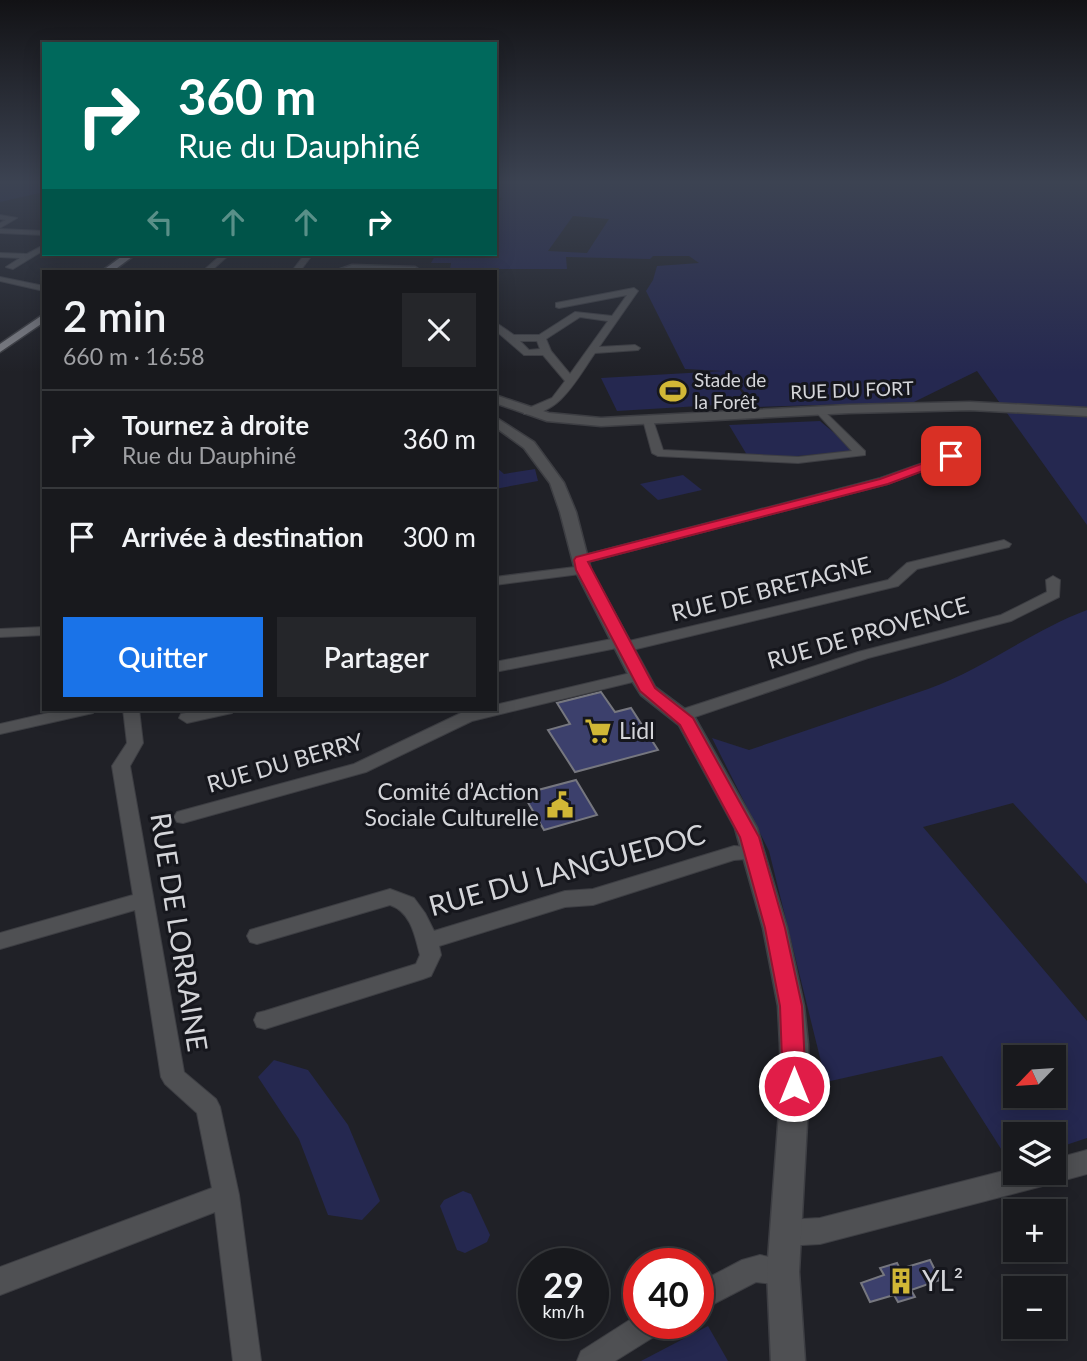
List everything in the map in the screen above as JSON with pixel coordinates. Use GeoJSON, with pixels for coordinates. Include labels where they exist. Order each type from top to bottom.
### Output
{"type":"FeatureCollection","features":[{"type":"Feature","properties":{"kind":"main road"},"geometry":{"type":"LineString","coordinates":[[108,270],[128,256]]}},
{"type":"Feature","properties":{"kind":"main road"},"geometry":{"type":"LineString","coordinates":[[0,349],[42,318]]}},
{"type":"Feature","properties":{"kind":"street"},"geometry":{"type":"LineString","coordinates":[[10,267],[42,248]]}},
{"type":"Feature","properties":{"kind":"street"},"geometry":{"type":"LineString","coordinates":[[0,255],[29,256]]}},
{"type":"Feature","properties":{"kind":"street"},"geometry":{"type":"LineString","coordinates":[[208,270],[224,256]]}},
{"type":"Feature","properties":{"kind":"street"},"geometry":{"type":"LineString","coordinates":[[297,270],[307,256]]}},
{"type":"Feature","properties":{"kind":"street"},"geometry":{"type":"LineString","coordinates":[[342,270],[352,267],[415,269]]}},
{"type":"Feature","properties":{"kind":"street"},"geometry":{"type":"LineString","coordinates":[[0,279],[42,289]]}},
{"type":"Feature","properties":{"kind":"street"},"geometry":{"type":"LineString","coordinates":[[528,412],[556,400],[634,291],[559,305]]}},
{"type":"Feature","properties":{"kind":"street"},"geometry":{"type":"LineString","coordinates":[[512,338],[541,338],[578,314],[592,309],[622,307]]}},
{"type":"Feature","properties":{"kind":"street"},"geometry":{"type":"LineString","coordinates":[[578,314],[614,319]]}},
{"type":"Feature","properties":{"kind":"street"},"geometry":{"type":"LineString","coordinates":[[497,327],[527,353],[546,352]]}},
{"type":"Feature","properties":{"kind":"street"},"geometry":{"type":"LineString","coordinates":[[541,338],[546,352],[570,381]]}},
{"type":"Feature","properties":{"kind":"street"},"geometry":{"type":"LineString","coordinates":[[593,350],[635,348]]}},
{"type":"Feature","properties":{"kind":"street","name":"RUE DU FORT"},"geometry":{"type":"LineString","coordinates":[[497,400],[528,412],[572,420],[648,420],[820,410],[970,406],[1034,407],[1087,412]]}},
{"type":"Feature","properties":{"kind":"street"},"geometry":{"type":"LineString","coordinates":[[648,420],[658,453],[798,460],[859,455],[862,451],[820,410]]}},
{"type":"Feature","properties":{"kind":"street"},"geometry":{"type":"LineString","coordinates":[[497,422],[519,436],[547,466],[563,496],[582,565],[639,676],[648,691],[687,722],[746,828],[775,928],[791,1006],[794,1044],[783,1272],[788,1361]]}},
{"type":"Feature","properties":{"kind":"street"},"geometry":{"type":"LineString","coordinates":[[497,581],[582,565],[872,485],[951,456],[972,464]]}},
{"type":"Feature","properties":{"kind":"street","name":"RUE DE BRETAGNE"},"geometry":{"type":"LineString","coordinates":[[497,667],[623,645],[893,583],[912,566],[1004,544]]}},
{"type":"Feature","properties":{"kind":"street","name":"RUE DE PROVENCE"},"geometry":{"type":"LineString","coordinates":[[680,716],[863,655],[1006,618],[1054,594],[1053,580]]}},
{"type":"Feature","properties":{"kind":"street"},"geometry":{"type":"LineString","coordinates":[[0,633],[42,631]]}},
{"type":"Feature","properties":{"kind":"street","name":"RUE DU BERRY"},"geometry":{"type":"LineString","coordinates":[[497,710],[639,676]]}},
{"type":"Feature","properties":{"kind":"street"},"geometry":{"type":"LineString","coordinates":[[0,729],[79,711]]}},
{"type":"Feature","properties":{"kind":"street","name":"RUE DE LORRAINE"},"geometry":{"type":"LineString","coordinates":[[131,711],[135,743],[121,766],[173,1077],[208,1107],[226,1195],[247,1361]]}},
{"type":"Feature","properties":{"kind":"street"},"geometry":{"type":"LineString","coordinates":[[187,718],[217,711]]}},
{"type":"Feature","properties":{"kind":"street","name":"RUE DU BERRY"},"geometry":{"type":"LineString","coordinates":[[183,817],[360,768],[467,717],[492,711]]}},
{"type":"Feature","properties":{"kind":"street","name":"RUE DU LANGUEDOC"},"geometry":{"type":"LineString","coordinates":[[257,936],[390,897],[398,897],[411,906],[427,941],[565,899],[593,897],[734,853],[753,853]]}},
{"type":"Feature","properties":{"kind":"street"},"geometry":{"type":"LineString","coordinates":[[0,941],[143,900]]}},
{"type":"Feature","properties":{"kind":"street"},"geometry":{"type":"LineString","coordinates":[[265,1020],[422,970],[431,956],[427,941]]}},
{"type":"Feature","properties":{"kind":"street"},"geometry":{"type":"LineString","coordinates":[[1066,1168],[1087,1162]]}},
{"type":"Feature","properties":{"kind":"street"},"geometry":{"type":"LineString","coordinates":[[785,1233],[820,1231],[1003,1183]]}},
{"type":"Feature","properties":{"kind":"street"},"geometry":{"type":"LineString","coordinates":[[0,1281],[226,1195]]}},
{"type":"Feature","properties":{"kind":"street"},"geometry":{"type":"LineString","coordinates":[[714,1290],[752,1270],[760,1268],[783,1272]]}},
{"type":"Feature","properties":{"kind":"street"},"geometry":{"type":"LineString","coordinates":[[591,1361],[623,1339]]}},
{"type":"Feature","properties":{"kind":"shaded area"},"geometry":{"type":"Polygon","coordinates":[[[497,245],[553,245],[548,251],[587,253],[592,245],[1087,245],[1087,525],[977,371],[914,402],[757,407],[726,370],[749,403],[617,411],[601,378],[723,371],[685,369],[646,291],[657,266],[699,263],[689,256],[653,256],[650,259],[566,257],[567,269],[450,269],[451,263],[431,263],[435,256],[497,256],[497,245]]]}},
{"type":"Feature","properties":{"kind":"shaded area"},"geometry":{"type":"Polygon","coordinates":[[[820,421],[852,448],[851,451],[787,457],[747,455],[729,425],[820,421]]]}},
{"type":"Feature","properties":{"kind":"shaded area"},"geometry":{"type":"Polygon","coordinates":[[[497,468],[504,474],[535,469],[538,481],[497,489],[497,468]]]}},
{"type":"Feature","properties":{"kind":"shaded area"},"geometry":{"type":"Polygon","coordinates":[[[683,475],[702,490],[658,500],[640,484],[683,475]]]}},
{"type":"Feature","properties":{"kind":"shaded area"},"geometry":{"type":"Polygon","coordinates":[[[1087,610],[1087,884],[1013,803],[923,827],[1087,1021],[1087,1138],[1066,1145],[1066,1122],[1003,1122],[1003,1152],[942,1056],[826,1082],[769,851],[712,738],[749,750],[949,681],[1046,628],[1087,610]]]}},
{"type":"Feature","properties":{"kind":"shaded area"},"geometry":{"type":"Polygon","coordinates":[[[274,1060],[308,1070],[348,1125],[380,1201],[362,1220],[328,1215],[299,1139],[258,1077],[274,1060]]]}},
{"type":"Feature","properties":{"kind":"shaded area"},"geometry":{"type":"Polygon","coordinates":[[[463,1191],[471,1194],[490,1235],[487,1242],[465,1253],[457,1250],[440,1206],[444,1200],[463,1191]]]}},
{"type":"Feature","properties":{"kind":"shaded area"},"geometry":{"type":"Polygon","coordinates":[[[714,1336],[728,1361],[641,1361],[683,1339],[714,1339],[714,1336]]]}},
{"type":"Feature","properties":{"kind":"building","name":"Lidl"},"geometry":{"type":"Polygon","coordinates":[[[601,692],[615,712],[631,708],[658,750],[575,772],[548,730],[570,724],[557,703],[601,692]]]}},
{"type":"Feature","properties":{"kind":"building","name":"Comité d’Action Sociale Culturelle"},"geometry":{"type":"Polygon","coordinates":[[[576,780],[597,815],[544,830],[523,794],[576,780]]]}},
{"type":"Feature","properties":{"kind":"building","name":"YL²"},"geometry":{"type":"Polygon","coordinates":[[[930,1260],[940,1280],[911,1290],[915,1297],[898,1302],[894,1295],[870,1302],[861,1283],[884,1275],[880,1268],[897,1263],[900,1269],[930,1260]]]}},
{"type":"Feature","properties":{"kind":"place","name":"Stade de la Forêt"},"geometry":{"type":"Point","coordinates":[673,391]}},
{"type":"Feature","properties":{"kind":"place","name":"Lidl"},"geometry":{"type":"Point","coordinates":[598,731]}},
{"type":"Feature","properties":{"kind":"place","name":"Comité d’Action Sociale Culturelle"},"geometry":{"type":"Point","coordinates":[560,805]}},
{"type":"Feature","properties":{"kind":"place","name":"YL²"},"geometry":{"type":"Point","coordinates":[901,1281]}},
{"type":"Feature","properties":{"kind":"route"},"geometry":{"type":"LineString","coordinates":[[794,1086],[791,1006],[775,928],[750,837],[687,722],[648,691],[583,570],[581,560],[813,501],[884,481],[951,456]]}}]}
